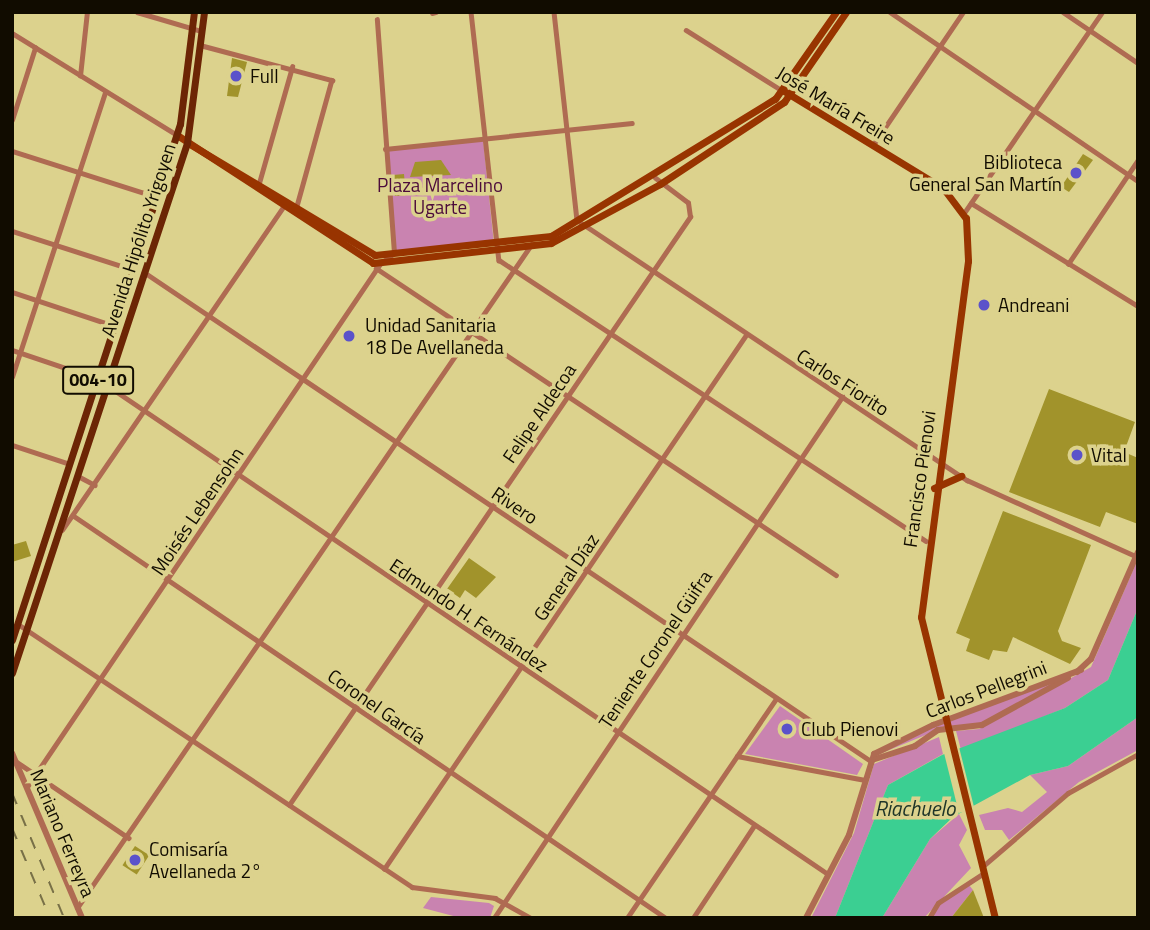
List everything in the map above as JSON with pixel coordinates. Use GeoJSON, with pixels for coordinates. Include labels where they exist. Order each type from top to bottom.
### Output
{"type":"FeatureCollection","features":[{"type":"Feature","properties":{"kind":"main road","name":"Avenida Hipólito Yrigoyen"},"geometry":{"type":"LineString","coordinates":[[12,640],[177,135],[194,12]]}},
{"type":"Feature","properties":{"kind":"main road","name":"Avenida Hipólito Yrigoyen"},"geometry":{"type":"LineString","coordinates":[[12,673],[187,143],[204,12]]}},
{"type":"Feature","properties":{"kind":"main road"},"geometry":{"type":"LineString","coordinates":[[657,181],[783,91],[836,12]]}},
{"type":"Feature","properties":{"kind":"main road"},"geometry":{"type":"LineString","coordinates":[[296,211],[368,252],[530,246],[583,225],[791,96],[846,12]]}},
{"type":"Feature","properties":{"kind":"main road","name":"José María Freire"},"geometry":{"type":"LineString","coordinates":[[783,91],[950,193],[964,212]]}},
{"type":"Feature","properties":{"kind":"main road"},"geometry":{"type":"LineString","coordinates":[[177,135],[376,265],[495,246],[583,225]]}},
{"type":"Feature","properties":{"kind":"main road"},"geometry":{"type":"LineString","coordinates":[[187,143],[259,183],[285,204]]}},
{"type":"Feature","properties":{"kind":"main road","name":"Francisco Pienovi"},"geometry":{"type":"LineString","coordinates":[[964,212],[968,261],[926,541],[922,630],[995,918]]}},
{"type":"Feature","properties":{"kind":"main road"},"geometry":{"type":"LineString","coordinates":[[933,489],[961,476]]}},
{"type":"Feature","properties":{"kind":"street"},"geometry":{"type":"LineString","coordinates":[[80,76],[87,12]]}},
{"type":"Feature","properties":{"kind":"street"},"geometry":{"type":"LineString","coordinates":[[137,12],[201,31]]}},
{"type":"Feature","properties":{"kind":"street"},"geometry":{"type":"LineString","coordinates":[[471,12],[495,246],[516,271],[800,461],[926,541]]}},
{"type":"Feature","properties":{"kind":"street"},"geometry":{"type":"LineString","coordinates":[[554,12],[573,213],[583,225]]}},
{"type":"Feature","properties":{"kind":"street"},"geometry":{"type":"LineString","coordinates":[[890,12],[1138,181]]}},
{"type":"Feature","properties":{"kind":"street"},"geometry":{"type":"LineString","coordinates":[[873,145],[963,12]]}},
{"type":"Feature","properties":{"kind":"street"},"geometry":{"type":"LineString","coordinates":[[1063,12],[1138,63]]}},
{"type":"Feature","properties":{"kind":"street"},"geometry":{"type":"LineString","coordinates":[[964,212],[1102,12]]}},
{"type":"Feature","properties":{"kind":"street"},"geometry":{"type":"LineString","coordinates":[[377,20],[394,253]]}},
{"type":"Feature","properties":{"kind":"street","name":"José María Freire"},"geometry":{"type":"LineString","coordinates":[[686,30],[783,91]]}},
{"type":"Feature","properties":{"kind":"street"},"geometry":{"type":"LineString","coordinates":[[12,33],[177,135]]}},
{"type":"Feature","properties":{"kind":"street"},"geometry":{"type":"LineString","coordinates":[[200,45],[292,67],[332,80],[296,211]]}},
{"type":"Feature","properties":{"kind":"street"},"geometry":{"type":"LineString","coordinates":[[12,120],[35,47]]}},
{"type":"Feature","properties":{"kind":"street"},"geometry":{"type":"LineString","coordinates":[[259,183],[292,67]]}},
{"type":"Feature","properties":{"kind":"street"},"geometry":{"type":"LineString","coordinates":[[12,377],[105,92]]}},
{"type":"Feature","properties":{"kind":"street"},"geometry":{"type":"LineString","coordinates":[[385,149],[632,123]]}},
{"type":"Feature","properties":{"kind":"street"},"geometry":{"type":"LineString","coordinates":[[12,151],[157,197]]}},
{"type":"Feature","properties":{"kind":"street"},"geometry":{"type":"LineString","coordinates":[[1068,264],[1138,160]]}},
{"type":"Feature","properties":{"kind":"street","name":"Felipe Aldecoa"},"geometry":{"type":"LineString","coordinates":[[289,805],[611,334],[691,209],[657,181]]}},
{"type":"Feature","properties":{"kind":"street"},"geometry":{"type":"LineString","coordinates":[[59,534],[74,516],[285,204]]}},
{"type":"Feature","properties":{"kind":"street"},"geometry":{"type":"LineString","coordinates":[[971,204],[1138,306]]}},
{"type":"Feature","properties":{"kind":"street","name":"Carlos Fiorito"},"geometry":{"type":"LineString","coordinates":[[583,225],[937,462],[961,476],[1135,554]]}},
{"type":"Feature","properties":{"kind":"street"},"geometry":{"type":"LineString","coordinates":[[12,231],[134,270]]}},
{"type":"Feature","properties":{"kind":"street"},"geometry":{"type":"LineString","coordinates":[[77,908],[129,838],[262,644],[516,271],[535,238]]}},
{"type":"Feature","properties":{"kind":"street","name":"Moisés Lebensohn"},"geometry":{"type":"LineString","coordinates":[[27,787],[304,378],[376,265],[394,253]]}},
{"type":"Feature","properties":{"kind":"street"},"geometry":{"type":"LineString","coordinates":[[376,265],[836,575]]}},
{"type":"Feature","properties":{"kind":"street","name":"Rivero"},"geometry":{"type":"LineString","coordinates":[[144,272],[870,761]]}},
{"type":"Feature","properties":{"kind":"street"},"geometry":{"type":"LineString","coordinates":[[12,292],[116,327]]}},
{"type":"Feature","properties":{"kind":"street","name":"General Díaz"},"geometry":{"type":"LineString","coordinates":[[384,869],[746,335]]}},
{"type":"Feature","properties":{"kind":"street"},"geometry":{"type":"LineString","coordinates":[[12,350],[98,379]]}},
{"type":"Feature","properties":{"kind":"street","name":"Edmundo H. Fernández"},"geometry":{"type":"LineString","coordinates":[[98,379],[825,872]]}},
{"type":"Feature","properties":{"kind":"street","name":"Teniente Coronel Güifra"},"geometry":{"type":"LineString","coordinates":[[494,918],[502,899],[544,835],[842,397]]}},
{"type":"Feature","properties":{"kind":"street"},"geometry":{"type":"LineString","coordinates":[[12,445],[70,464]]}},
{"type":"Feature","properties":{"kind":"street"},"geometry":{"type":"LineString","coordinates":[[78,476],[95,485]]}},
{"type":"Feature","properties":{"kind":"street","name":"Coronel García"},"geometry":{"type":"LineString","coordinates":[[74,516],[666,918]]}},
{"type":"Feature","properties":{"kind":"street","name":"Carlos Pellegrini"},"geometry":{"type":"LineString","coordinates":[[870,761],[913,747],[944,725],[988,722],[1000,717],[1081,670],[1091,659],[1135,554]]}},
{"type":"Feature","properties":{"kind":"street"},"geometry":{"type":"LineString","coordinates":[[18,624],[27,627],[384,869],[418,889],[502,899],[531,918]]}},
{"type":"Feature","properties":{"kind":"street","name":"Carlos Pellegrini"},"geometry":{"type":"LineString","coordinates":[[870,761],[909,737],[1081,670]]}},
{"type":"Feature","properties":{"kind":"street"},"geometry":{"type":"LineString","coordinates":[[626,918],[776,699]]}},
{"type":"Feature","properties":{"kind":"street"},"geometry":{"type":"LineString","coordinates":[[993,703],[1000,717]]}},
{"type":"Feature","properties":{"kind":"street"},"geometry":{"type":"LineString","coordinates":[[982,708],[988,722]]}},
{"type":"Feature","properties":{"kind":"street"},"geometry":{"type":"LineString","coordinates":[[909,737],[913,747]]}},
{"type":"Feature","properties":{"kind":"street"},"geometry":{"type":"LineString","coordinates":[[929,918],[938,902],[983,870],[1068,793],[1138,754]]}},
{"type":"Feature","properties":{"kind":"street"},"geometry":{"type":"LineString","coordinates":[[737,756],[864,780]]}},
{"type":"Feature","properties":{"kind":"street"},"geometry":{"type":"LineString","coordinates":[[13,757],[129,838]]}},
{"type":"Feature","properties":{"kind":"street","name":"Mariano Ferreyra"},"geometry":{"type":"LineString","coordinates":[[13,757],[82,918]]}},
{"type":"Feature","properties":{"kind":"street"},"geometry":{"type":"LineString","coordinates":[[806,918],[825,872],[849,835],[870,761]]}},
{"type":"Feature","properties":{"kind":"street"},"geometry":{"type":"LineString","coordinates":[[692,918],[754,826]]}},
{"type":"Feature","properties":{"kind":"green space","name":"Plaza Marcelino Ugarte"},"geometry":{"type":"Polygon","coordinates":[[[483,139],[494,242],[395,253],[385,149],[483,139]]]}},
{"type":"Feature","properties":{"kind":"green space"},"geometry":{"type":"Polygon","coordinates":[[[1138,559],[1138,608],[1108,680],[1065,708],[961,750],[956,731],[979,729],[1091,667],[1138,559]]]}},
{"type":"Feature","properties":{"kind":"green space"},"geometry":{"type":"Polygon","coordinates":[[[1081,670],[982,725],[938,730],[872,757],[933,725],[1081,670]]]}},
{"type":"Feature","properties":{"kind":"green space","name":"Club Pienovi"},"geometry":{"type":"Polygon","coordinates":[[[780,706],[863,764],[857,775],[745,754],[780,706]]]}},
{"type":"Feature","properties":{"kind":"green space"},"geometry":{"type":"Polygon","coordinates":[[[1138,717],[1138,750],[1079,782],[1009,840],[1002,830],[985,830],[979,815],[1008,808],[1022,812],[1047,792],[1030,775],[1068,766],[1138,717]]]}},
{"type":"Feature","properties":{"kind":"green space"},"geometry":{"type":"Polygon","coordinates":[[[939,737],[943,754],[888,785],[835,918],[811,918],[854,833],[874,764],[939,737]]]}},
{"type":"Feature","properties":{"kind":"green space"},"geometry":{"type":"Polygon","coordinates":[[[959,814],[967,830],[959,845],[971,868],[924,918],[882,918],[930,839],[959,814]]]}},
{"type":"Feature","properties":{"kind":"green space"},"geometry":{"type":"Polygon","coordinates":[[[969,885],[973,890],[951,918],[932,918],[940,904],[969,885]]]}},
{"type":"Feature","properties":{"kind":"green space"},"geometry":{"type":"Polygon","coordinates":[[[431,897],[489,903],[494,906],[490,918],[461,918],[423,908],[431,897]]]}},
{"type":"Feature","properties":{"kind":"water","name":"Riachuelo"},"geometry":{"type":"Polygon","coordinates":[[[1138,608],[1138,717],[1068,766],[1030,775],[953,817],[930,839],[882,918],[835,918],[888,785],[942,755],[1065,708],[1108,680],[1138,608]]]}},
{"type":"Feature","properties":{"kind":"pier"},"geometry":{"type":"Polygon","coordinates":[[[959,747],[974,809],[959,813],[943,751],[959,747]]]}},
{"type":"Feature","properties":{"kind":"building","name":"Full"},"geometry":{"type":"Polygon","coordinates":[[[232,58],[247,62],[238,97],[227,96],[232,58]]]}},
{"type":"Feature","properties":{"kind":"building","name":"Biblioteca General San Martín"},"geometry":{"type":"Polygon","coordinates":[[[1083,154],[1093,160],[1069,192],[1061,187],[1083,154]]]}},
{"type":"Feature","properties":{"kind":"building"},"geometry":{"type":"Polygon","coordinates":[[[441,160],[451,175],[410,177],[415,162],[441,160]]]}},
{"type":"Feature","properties":{"kind":"building"},"geometry":{"type":"Polygon","coordinates":[[[404,174],[406,195],[395,196],[393,175],[404,174]]]}},
{"type":"Feature","properties":{"kind":"building","name":"Vital"},"geometry":{"type":"Polygon","coordinates":[[[1049,389],[1135,422],[1124,452],[1138,458],[1138,524],[1106,512],[1100,527],[1009,492],[1049,389]]]}},
{"type":"Feature","properties":{"kind":"building"},"geometry":{"type":"Polygon","coordinates":[[[1003,511],[1091,545],[1058,631],[1062,641],[1081,648],[1070,664],[1013,637],[1007,652],[993,650],[989,660],[966,651],[970,639],[956,633],[1003,511]]]}},
{"type":"Feature","properties":{"kind":"building"},"geometry":{"type":"Polygon","coordinates":[[[26,541],[31,556],[12,562],[12,545],[26,541]]]}},
{"type":"Feature","properties":{"kind":"building"},"geometry":{"type":"Polygon","coordinates":[[[469,558],[496,577],[476,598],[465,590],[460,598],[447,589],[469,558]]]}},
{"type":"Feature","properties":{"kind":"building","name":"Comisaría Avellaneda 2°"},"geometry":{"type":"Polygon","coordinates":[[[135,846],[149,855],[137,875],[122,865],[135,846]]]}},
{"type":"Feature","properties":{"kind":"building"},"geometry":{"type":"Polygon","coordinates":[[[973,890],[984,918],[951,918],[973,890]]]}},
{"type":"Feature","properties":{"kind":"railway"},"geometry":{"type":"LineString","coordinates":[[12,793],[64,918]]}},
{"type":"Feature","properties":{"kind":"railway"},"geometry":{"type":"LineString","coordinates":[[12,828],[50,918]]}},
{"type":"Feature","properties":{"kind":"place","name":"Full"},"geometry":{"type":"Point","coordinates":[236,76]}},
{"type":"Feature","properties":{"kind":"place","name":"Biblioteca General San Martín"},"geometry":{"type":"Point","coordinates":[1076,173]}},
{"type":"Feature","properties":{"kind":"place","name":"Andreani"},"geometry":{"type":"Point","coordinates":[984,305]}},
{"type":"Feature","properties":{"kind":"place","name":"Unidad Sanitaria 18 De Avellaneda"},"geometry":{"type":"Point","coordinates":[349,336]}},
{"type":"Feature","properties":{"kind":"place","name":"Vital"},"geometry":{"type":"Point","coordinates":[1077,455]}},
{"type":"Feature","properties":{"kind":"place","name":"Club Pienovi"},"geometry":{"type":"Point","coordinates":[787,729]}},
{"type":"Feature","properties":{"kind":"place","name":"Comisaría Avellaneda 2°"},"geometry":{"type":"Point","coordinates":[135,860]}}]}
